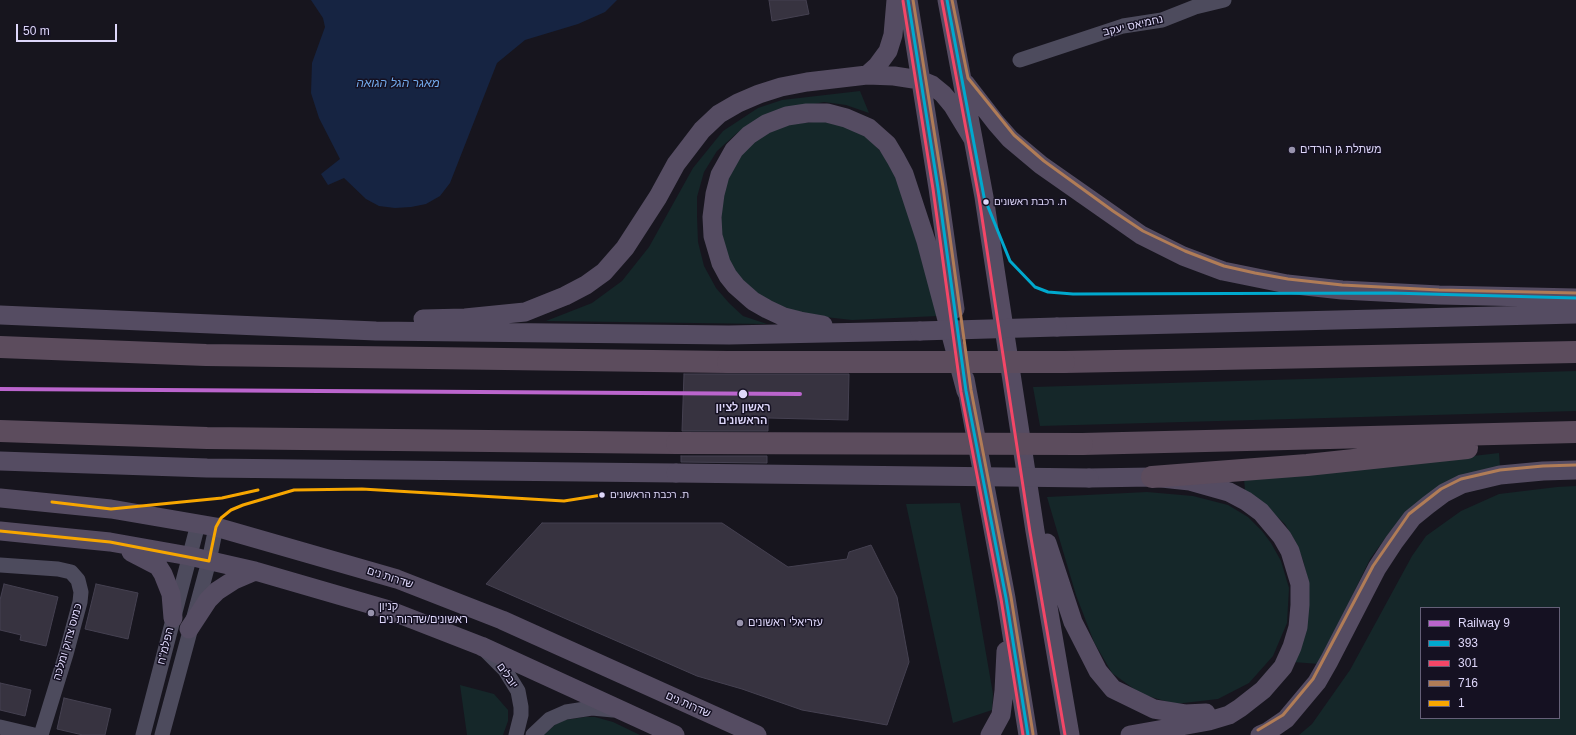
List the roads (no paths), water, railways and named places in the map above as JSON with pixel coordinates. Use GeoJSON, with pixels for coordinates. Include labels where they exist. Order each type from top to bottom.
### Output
{"type":"FeatureCollection","features":[{"type":"Feature","properties":{"kind":"highway"},"geometry":{"type":"LineString","coordinates":[[0,347],[206,355],[728,362],[1064,362],[1576,352]]}},
{"type":"Feature","properties":{"kind":"highway"},"geometry":{"type":"LineString","coordinates":[[0,431],[207,438],[1082,444],[1576,432]]}},
{"type":"Feature","properties":{"kind":"highway"},"geometry":{"type":"LineString","coordinates":[[1152,477],[1307,464],[1576,436]]}},
{"type":"Feature","properties":{"kind":"main road"},"geometry":{"type":"LineString","coordinates":[[867,75],[877,66],[888,51],[893,35],[896,0]]}},
{"type":"Feature","properties":{"kind":"main road"},"geometry":{"type":"LineString","coordinates":[[908,0],[938,188],[966,392],[1006,598],[1028,735]]}},
{"type":"Feature","properties":{"kind":"main road"},"geometry":{"type":"LineString","coordinates":[[947,0],[984,196],[1035,531],[1070,735]]}},
{"type":"Feature","properties":{"kind":"main road"},"geometry":{"type":"LineString","coordinates":[[229,324],[465,318],[525,312],[565,296],[586,285],[604,272],[625,248],[688,146],[702,130],[719,114],[745,100],[780,87],[807,82],[867,75],[894,76],[920,80],[932,85],[943,94],[953,106],[973,140]]}},
{"type":"Feature","properties":{"kind":"main road"},"geometry":{"type":"LineString","coordinates":[[963,80],[1010,139],[1040,165],[1141,236],[1183,256],[1223,271],[1287,284],[1342,290],[1432,295],[1576,298]]}},
{"type":"Feature","properties":{"kind":"main road"},"geometry":{"type":"LineString","coordinates":[[920,332],[851,328],[800,321],[767,309],[753,301],[736,286],[728,276],[721,263],[713,236],[712,217],[715,194],[720,175],[734,150],[749,135],[766,124],[787,116],[807,113],[827,113],[846,118],[869,128],[887,144],[904,174],[926,241],[966,392]]}},
{"type":"Feature","properties":{"kind":"main road"},"geometry":{"type":"LineString","coordinates":[[0,315],[376,331],[729,335],[920,332],[1057,327],[1576,314]]}},
{"type":"Feature","properties":{"kind":"main road"},"geometry":{"type":"LineString","coordinates":[[0,461],[207,468],[1089,478],[1152,477],[1190,482],[1229,492],[1246,501],[1260,512],[1282,537],[1290,551],[1300,584],[1298,627],[1292,647],[1283,666],[1263,690],[1252,700],[1229,714],[1209,721],[1187,726],[1130,735]]}},
{"type":"Feature","properties":{"kind":"main road"},"geometry":{"type":"LineString","coordinates":[[1025,465],[1051,558],[1074,622],[1098,671],[1112,689],[1154,709],[1180,713],[1215,712],[1246,699],[1276,675]]}},
{"type":"Feature","properties":{"kind":"main road"},"geometry":{"type":"LineString","coordinates":[[1260,735],[1286,719],[1317,682],[1377,568],[1412,518],[1444,493],[1462,484],[1500,475],[1576,470]]}},
{"type":"Feature","properties":{"kind":"main road","name":"שדרות נים"},"geometry":{"type":"LineString","coordinates":[[0,498],[111,509],[216,527],[397,579],[502,620],[757,735]]}},
{"type":"Feature","properties":{"kind":"main road"},"geometry":{"type":"LineString","coordinates":[[0,531],[110,542],[189,556],[255,571],[386,609],[481,646],[675,735]]}},
{"type":"Feature","properties":{"kind":"main road"},"geometry":{"type":"LineString","coordinates":[[110,542],[158,566],[164,574],[171,594],[173,618]]}},
{"type":"Feature","properties":{"kind":"main road"},"geometry":{"type":"LineString","coordinates":[[189,629],[204,605],[217,591],[234,580],[255,571]]}},
{"type":"Feature","properties":{"kind":"main road"},"geometry":{"type":"LineString","coordinates":[[990,735],[1001,715],[1004,691],[1007,647],[1006,598]]}},
{"type":"Feature","properties":{"kind":"street","name":"נחמיאס יעקב"},"geometry":{"type":"LineString","coordinates":[[1020,60],[1123,26],[1162,20],[1195,7],[1224,0]]}},
{"type":"Feature","properties":{"kind":"street","name":"הפלמ\"ח"},"geometry":{"type":"LineString","coordinates":[[143,735],[198,524]]}},
{"type":"Feature","properties":{"kind":"street","name":"הפלמ\"ח"},"geometry":{"type":"LineString","coordinates":[[162,735],[189,629],[209,561],[216,527]]}},
{"type":"Feature","properties":{"kind":"street","name":"כמוס צדוק ומלכה"},"geometry":{"type":"LineString","coordinates":[[0,565],[58,569],[71,572],[78,580],[81,592],[80,602],[72,632],[41,735]]}},
{"type":"Feature","properties":{"kind":"street","name":"יובלים"},"geometry":{"type":"LineString","coordinates":[[481,646],[505,670],[518,691],[522,706],[516,735]]}},
{"type":"Feature","properties":{"kind":"street"},"geometry":{"type":"LineString","coordinates":[[533,735],[550,719],[574,710],[592,708],[624,712]]}},
{"type":"Feature","properties":{"kind":"street"},"geometry":{"type":"LineString","coordinates":[[0,727],[34,735]]}},
{"type":"Feature","properties":{"kind":"water","name":"מאגר הגל הגואה"},"geometry":{"type":"Polygon","coordinates":[[[311,0],[617,0],[605,12],[578,24],[525,40],[497,63],[450,183],[440,196],[426,204],[395,208],[379,206],[366,199],[344,178],[328,185],[321,174],[340,159],[319,118],[311,93],[312,63],[325,27],[323,18],[311,0]]]}},
{"type":"Feature","properties":{"kind":"rail line","name":"9"},"geometry":{"type":"LineString","coordinates":[[0,389],[800,394]]}},
{"type":"Feature","properties":{"kind":"place","name":"משתלת גן הורדים"},"geometry":{"type":"Point","coordinates":[1292,150]}},
{"type":"Feature","properties":{"kind":"place","name":"ת. רכבת ראשונים"},"geometry":{"type":"Point","coordinates":[986,202]}},
{"type":"Feature","properties":{"kind":"place","name":"ראשון לציון הראשונים"},"geometry":{"type":"Point","coordinates":[743,394]}},
{"type":"Feature","properties":{"kind":"place","name":"ת. רכבת הראשונים"},"geometry":{"type":"Point","coordinates":[602,495]}},
{"type":"Feature","properties":{"kind":"place","name":"קניון ראשונים/שדרות נים"},"geometry":{"type":"Point","coordinates":[371,613]}},
{"type":"Feature","properties":{"kind":"place","name":"עזריאלי ראשונים"},"geometry":{"type":"Point","coordinates":[740,623]}}]}
